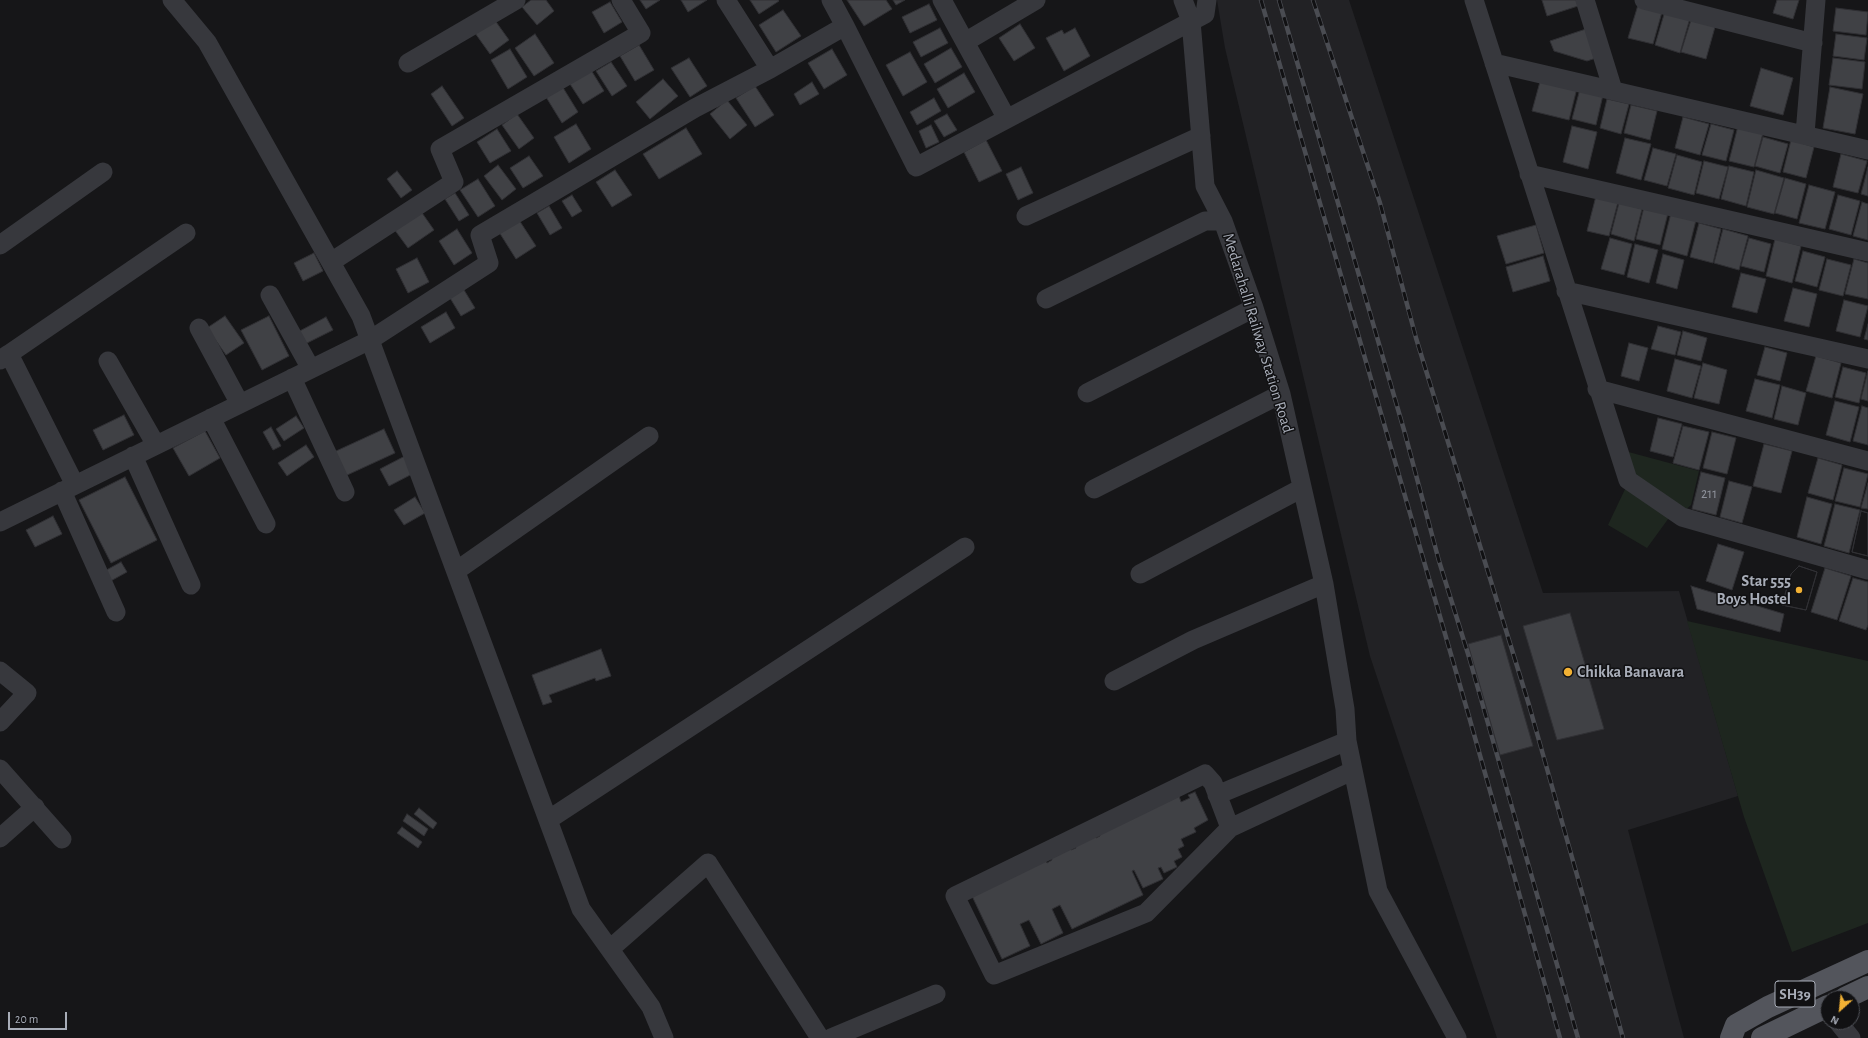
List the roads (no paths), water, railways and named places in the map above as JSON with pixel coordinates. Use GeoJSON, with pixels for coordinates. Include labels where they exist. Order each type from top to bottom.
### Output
{"type":"FeatureCollection","features":[{"type":"Feature","properties":{"kind":"main road","name":"SH39"},"geometry":{"type":"LineString","coordinates":[[1731,1038],[1736,1026],[1768,1007],[1868,961]]}},
{"type":"Feature","properties":{"kind":"main road"},"geometry":{"type":"LineString","coordinates":[[1762,1038],[1820,1016]]}},
{"type":"Feature","properties":{"kind":"street"},"geometry":{"type":"LineString","coordinates":[[172,0],[207,42],[361,316],[581,909],[651,1007],[664,1038]]}},
{"type":"Feature","properties":{"kind":"street"},"geometry":{"type":"LineString","coordinates":[[408,63],[516,0]]}},
{"type":"Feature","properties":{"kind":"street"},"geometry":{"type":"LineString","coordinates":[[330,262],[454,182],[440,149],[641,33],[621,0]]}},
{"type":"Feature","properties":{"kind":"street"},"geometry":{"type":"LineString","coordinates":[[726,0],[770,69]]}},
{"type":"Feature","properties":{"kind":"street"},"geometry":{"type":"LineString","coordinates":[[831,0],[916,167],[1205,14],[1207,0]]}},
{"type":"Feature","properties":{"kind":"street"},"geometry":{"type":"LineString","coordinates":[[942,0],[1007,119]]}},
{"type":"Feature","properties":{"kind":"street"},"geometry":{"type":"LineString","coordinates":[[965,42],[1036,0]]}},
{"type":"Feature","properties":{"kind":"street","name":"Medarahalli Railway Station Road"},"geometry":{"type":"LineString","coordinates":[[1183,0],[1191,21],[1205,186],[1223,221],[1254,308],[1280,394],[1324,584],[1345,709],[1347,741],[1352,771],[1378,891],[1457,1038]]}},
{"type":"Feature","properties":{"kind":"street"},"geometry":{"type":"LineString","coordinates":[[1474,0],[1597,389],[1628,480],[1682,517],[1868,570]]}},
{"type":"Feature","properties":{"kind":"street"},"geometry":{"type":"LineString","coordinates":[[1585,0],[1613,90]]}},
{"type":"Feature","properties":{"kind":"street"},"geometry":{"type":"LineString","coordinates":[[1644,0],[1813,43]]}},
{"type":"Feature","properties":{"kind":"street"},"geometry":{"type":"LineString","coordinates":[[1805,134],[1816,0]]}},
{"type":"Feature","properties":{"kind":"street"},"geometry":{"type":"LineString","coordinates":[[0,522],[370,340],[489,263],[480,235],[695,108],[770,69],[845,26]]}},
{"type":"Feature","properties":{"kind":"street"},"geometry":{"type":"LineString","coordinates":[[1494,63],[1805,134],[1868,150]]}},
{"type":"Feature","properties":{"kind":"street"},"geometry":{"type":"LineString","coordinates":[[1026,216],[1201,136]]}},
{"type":"Feature","properties":{"kind":"street"},"geometry":{"type":"LineString","coordinates":[[0,245],[103,172]]}},
{"type":"Feature","properties":{"kind":"street"},"geometry":{"type":"LineString","coordinates":[[1529,174],[1868,252]]}},
{"type":"Feature","properties":{"kind":"street"},"geometry":{"type":"LineString","coordinates":[[1046,299],[1204,221],[1223,221]]}},
{"type":"Feature","properties":{"kind":"street"},"geometry":{"type":"LineString","coordinates":[[116,612],[68,488],[4,357],[186,233]]}},
{"type":"Feature","properties":{"kind":"street"},"geometry":{"type":"LineString","coordinates":[[1566,291],[1868,359]]}},
{"type":"Feature","properties":{"kind":"street"},"geometry":{"type":"LineString","coordinates":[[270,295],[311,368]]}},
{"type":"Feature","properties":{"kind":"street"},"geometry":{"type":"LineString","coordinates":[[1087,393],[1254,308]]}},
{"type":"Feature","properties":{"kind":"street"},"geometry":{"type":"LineString","coordinates":[[199,328],[240,404]]}},
{"type":"Feature","properties":{"kind":"street"},"geometry":{"type":"LineString","coordinates":[[108,361],[156,445]]}},
{"type":"Feature","properties":{"kind":"street"},"geometry":{"type":"LineString","coordinates":[[292,378],[345,492]]}},
{"type":"Feature","properties":{"kind":"street"},"geometry":{"type":"LineString","coordinates":[[1597,389],[1868,461]]}},
{"type":"Feature","properties":{"kind":"street"},"geometry":{"type":"LineString","coordinates":[[1094,489],[1280,394]]}},
{"type":"Feature","properties":{"kind":"street"},"geometry":{"type":"LineString","coordinates":[[211,418],[266,524]]}},
{"type":"Feature","properties":{"kind":"street"},"geometry":{"type":"LineString","coordinates":[[456,571],[649,436]]}},
{"type":"Feature","properties":{"kind":"street"},"geometry":{"type":"LineString","coordinates":[[133,456],[191,586]]}},
{"type":"Feature","properties":{"kind":"street"},"geometry":{"type":"LineString","coordinates":[[1140,574],[1302,488]]}},
{"type":"Feature","properties":{"kind":"street"},"geometry":{"type":"LineString","coordinates":[[548,820],[965,547]]}},
{"type":"Feature","properties":{"kind":"street"},"geometry":{"type":"LineString","coordinates":[[1114,681],[1193,640],[1324,584]]}},
{"type":"Feature","properties":{"kind":"street"},"geometry":{"type":"LineString","coordinates":[[0,671],[27,693],[0,722]]}},
{"type":"Feature","properties":{"kind":"street"},"geometry":{"type":"LineString","coordinates":[[1217,795],[1347,741]]}},
{"type":"Feature","properties":{"kind":"street"},"geometry":{"type":"LineString","coordinates":[[0,769],[62,839]]}},
{"type":"Feature","properties":{"kind":"street"},"geometry":{"type":"LineString","coordinates":[[1230,828],[1213,783],[1205,774],[1197,776],[955,896],[994,975],[1146,913],[1230,828],[1352,771]]}},
{"type":"Feature","properties":{"kind":"street"},"geometry":{"type":"LineString","coordinates":[[0,838],[35,807]]}},
{"type":"Feature","properties":{"kind":"street"},"geometry":{"type":"LineString","coordinates":[[610,949],[708,863],[820,1038]]}},
{"type":"Feature","properties":{"kind":"street"},"geometry":{"type":"LineString","coordinates":[[1810,988],[1820,1000]]}},
{"type":"Feature","properties":{"kind":"street"},"geometry":{"type":"LineString","coordinates":[[831,1038],[936,994]]}},
{"type":"Feature","properties":{"kind":"street"},"geometry":{"type":"LineString","coordinates":[[1845,1030],[1851,1038]]}},
{"type":"Feature","properties":{"kind":"railway"},"geometry":{"type":"LineString","coordinates":[[1261,0],[1468,713],[1560,1038]]}},
{"type":"Feature","properties":{"kind":"railway"},"geometry":{"type":"LineString","coordinates":[[1279,0],[1404,430],[1439,561],[1469,657],[1578,1038]]}},
{"type":"Feature","properties":{"kind":"railway"},"geometry":{"type":"LineString","coordinates":[[1313,0],[1380,203],[1416,338],[1529,705],[1623,1038]]}},
{"type":"Feature","properties":{"kind":"place","name":"Star 555 Boys Hostel"},"geometry":{"type":"Point","coordinates":[1799,590]}},
{"type":"Feature","properties":{"kind":"place","name":"Chikka Banavara"},"geometry":{"type":"Point","coordinates":[1568,672]}}]}
